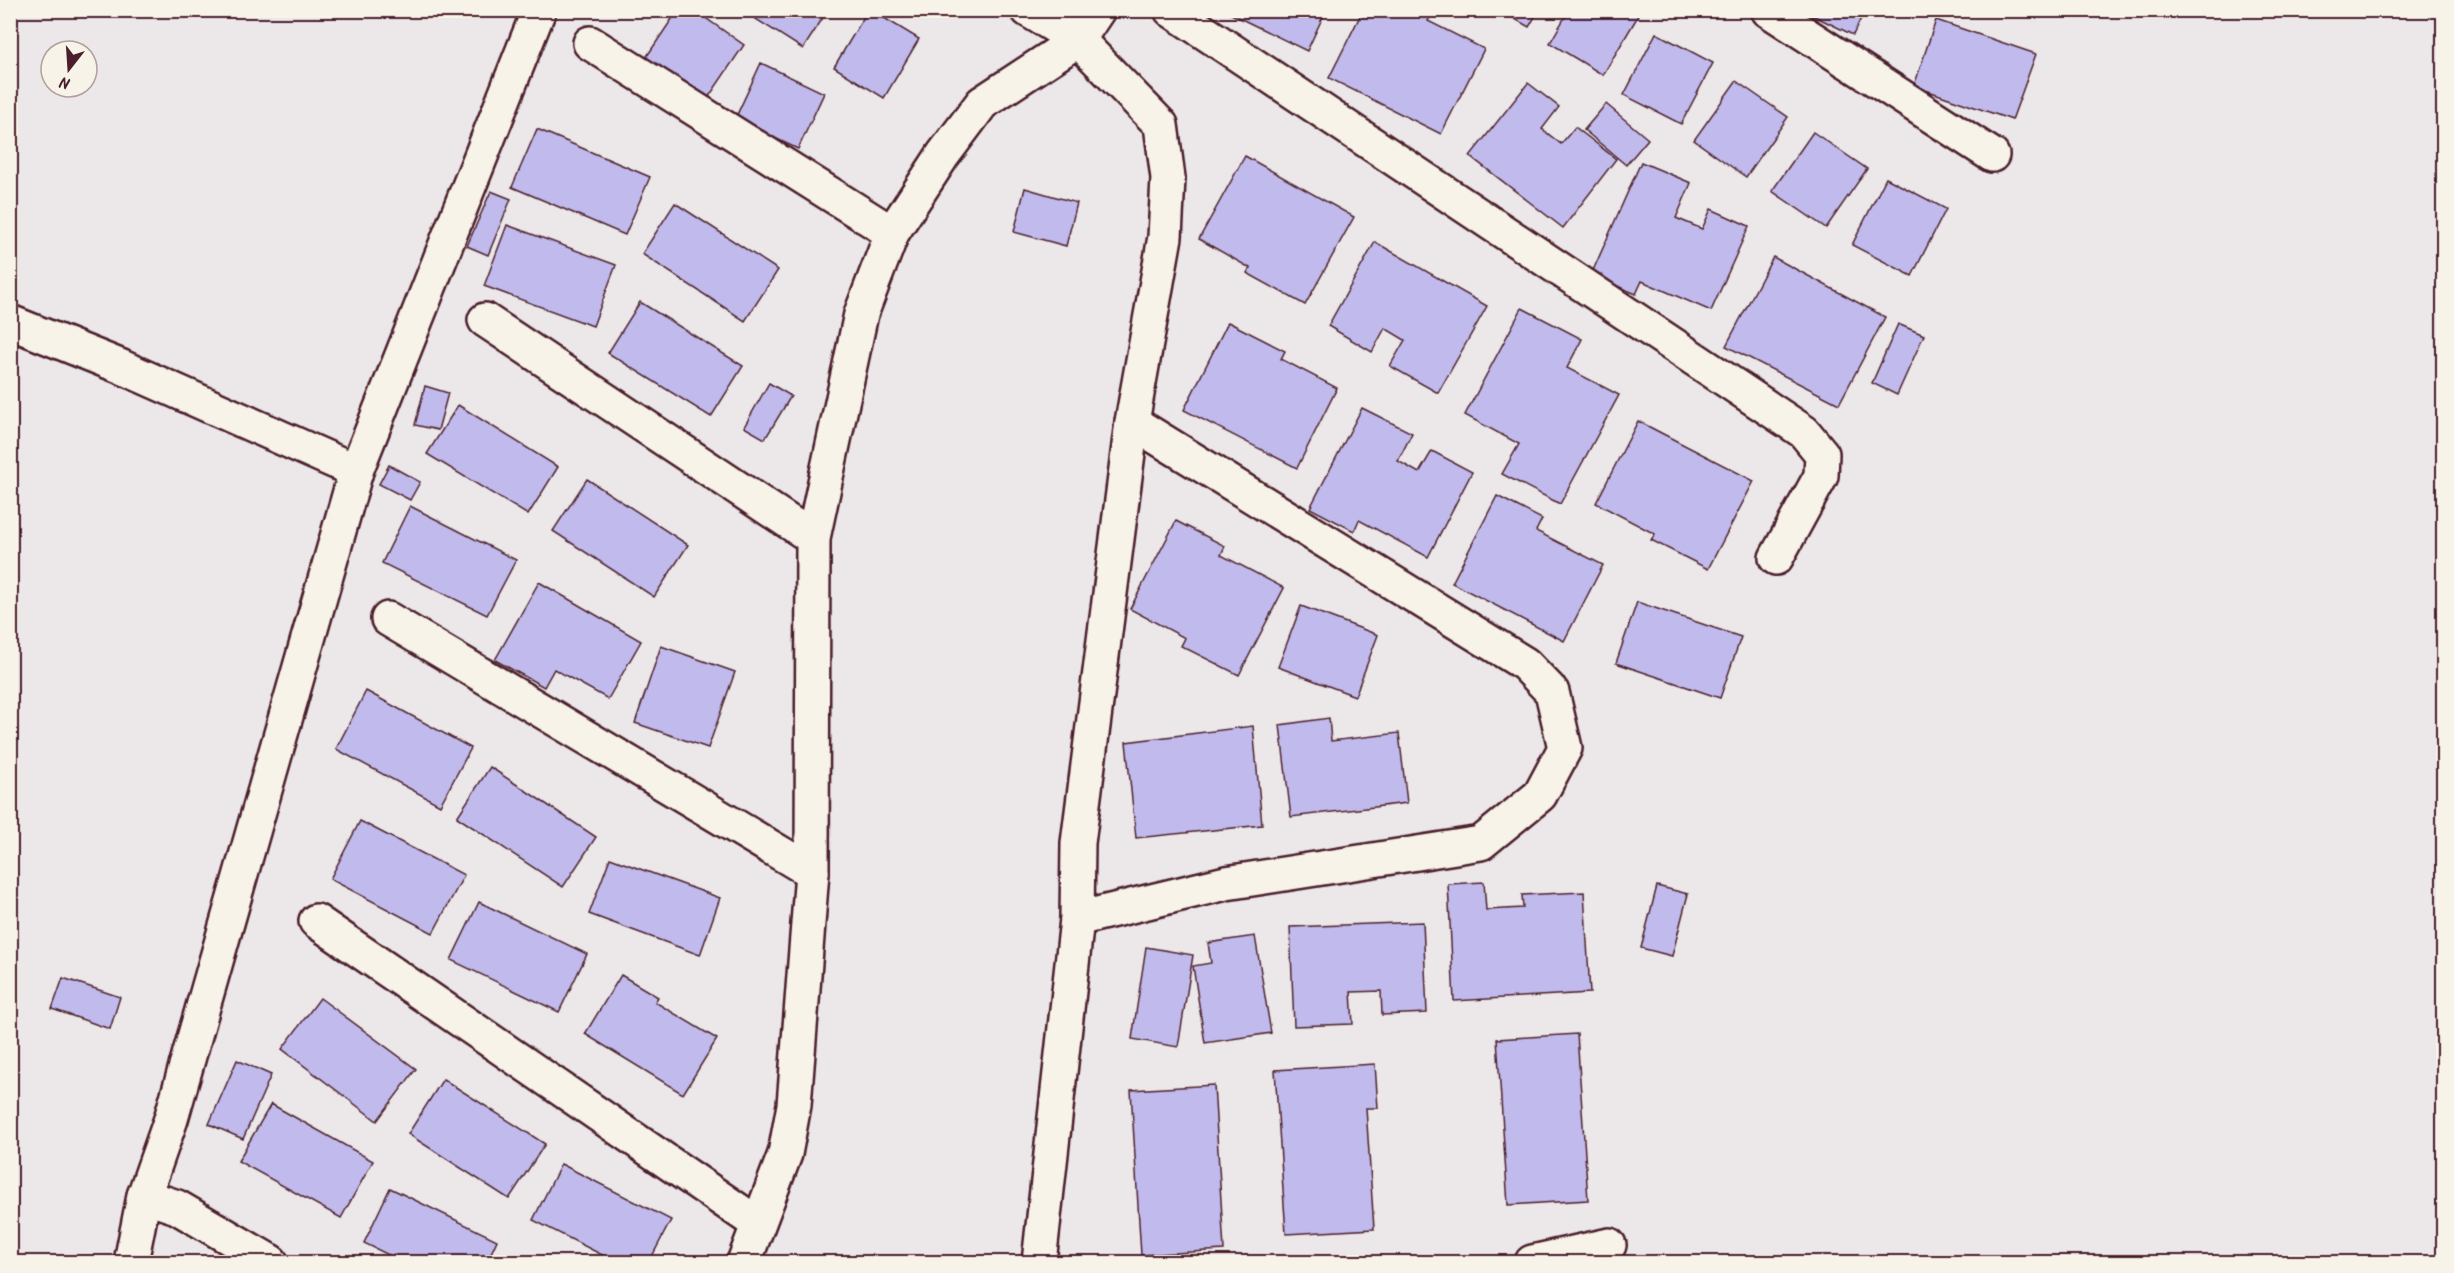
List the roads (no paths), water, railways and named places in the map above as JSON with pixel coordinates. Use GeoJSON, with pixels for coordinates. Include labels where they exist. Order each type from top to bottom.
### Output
{"type":"FeatureCollection","features":[{"type":"Feature","properties":{"kind":"street"},"geometry":{"type":"LineString","coordinates":[[131,1263],[144,1196],[171,1119],[356,471],[539,10]]}},
{"type":"Feature","properties":{"kind":"street"},"geometry":{"type":"LineString","coordinates":[[1028,10],[1078,40],[1161,125],[1168,178],[1165,237],[1132,422],[1078,843],[1077,919],[1039,1263]]}},
{"type":"Feature","properties":{"kind":"street"},"geometry":{"type":"LineString","coordinates":[[744,1263],[785,1154],[794,1105],[812,872],[813,538],[861,314],[892,233],[943,155],[982,103],[1078,40],[1098,10]]}},
{"type":"Feature","properties":{"kind":"street"},"geometry":{"type":"LineString","coordinates":[[1171,10],[1804,432],[1822,454],[1821,476],[1776,558]]}},
{"type":"Feature","properties":{"kind":"street"},"geometry":{"type":"LineString","coordinates":[[1768,10],[1992,155]]}},
{"type":"Feature","properties":{"kind":"street"},"geometry":{"type":"LineString","coordinates":[[590,43],[892,233]]}},
{"type":"Feature","properties":{"kind":"street"},"geometry":{"type":"LineString","coordinates":[[485,320],[813,538]]}},
{"type":"Feature","properties":{"kind":"street"},"geometry":{"type":"LineString","coordinates":[[10,322],[122,367],[356,471]]}},
{"type":"Feature","properties":{"kind":"street"},"geometry":{"type":"LineString","coordinates":[[1077,919],[1226,883],[1481,843],[1540,795],[1564,748],[1551,692],[1525,664],[1132,422]]}},
{"type":"Feature","properties":{"kind":"street"},"geometry":{"type":"LineString","coordinates":[[388,619],[812,872]]}},
{"type":"Feature","properties":{"kind":"street"},"geometry":{"type":"LineString","coordinates":[[316,921],[758,1224]]}},
{"type":"Feature","properties":{"kind":"street"},"geometry":{"type":"LineString","coordinates":[[144,1196],[177,1207],[271,1263]]}},
{"type":"Feature","properties":{"kind":"street"},"geometry":{"type":"LineString","coordinates":[[1532,1263],[1609,1245]]}}]}
